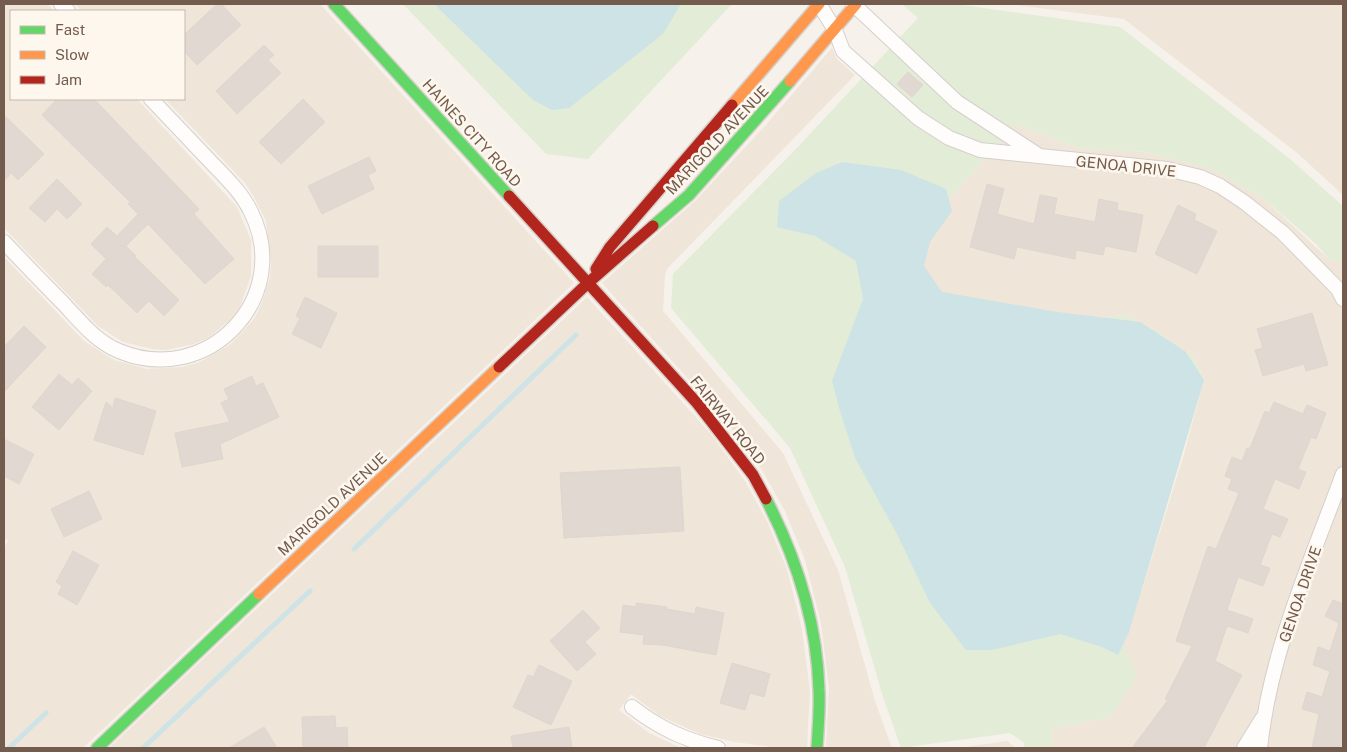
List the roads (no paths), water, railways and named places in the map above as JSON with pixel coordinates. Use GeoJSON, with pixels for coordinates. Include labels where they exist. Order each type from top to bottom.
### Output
{"type":"FeatureCollection","features":[{"type":"Feature","properties":{"kind":"main road","name":"HAINES CITY ROAD"},"geometry":{"type":"LineString","coordinates":[[334,4],[588,283]]}},
{"type":"Feature","properties":{"kind":"main road","name":"MARIGOLD AVENUE"},"geometry":{"type":"LineString","coordinates":[[588,283],[610,247],[819,4]]}},
{"type":"Feature","properties":{"kind":"main road","name":"MARIGOLD AVENUE"},"geometry":{"type":"LineString","coordinates":[[96,748],[588,283],[689,195],[758,119],[855,4]]}},
{"type":"Feature","properties":{"kind":"main road","name":"FAIRWAY ROAD"},"geometry":{"type":"LineString","coordinates":[[588,283],[718,428],[753,475],[776,516],[796,565],[812,626],[819,690],[817,748]]}},
{"type":"Feature","properties":{"kind":"street","name":"GENOA DRIVE"},"geometry":{"type":"LineString","coordinates":[[819,4],[835,30],[844,51],[918,118],[949,138],[980,150],[1167,168],[1200,177],[1220,186],[1283,232],[1342,291]]}},
{"type":"Feature","properties":{"kind":"street","name":"GENOA DRIVE"},"geometry":{"type":"LineString","coordinates":[[855,4],[958,102],[1041,157]]}},
{"type":"Feature","properties":{"kind":"street"},"geometry":{"type":"LineString","coordinates":[[4,242],[91,333],[118,351],[150,359],[182,358],[212,346],[237,326],[253,302],[260,277],[262,251],[257,225],[238,190],[152,100]]}},
{"type":"Feature","properties":{"kind":"street","name":"GENOA DRIVE"},"geometry":{"type":"LineString","coordinates":[[1260,748],[1264,716],[1287,625],[1343,474]]}},
{"type":"Feature","properties":{"kind":"street"},"geometry":{"type":"LineString","coordinates":[[632,707],[654,724],[679,737],[718,748]]}},
{"type":"Feature","properties":{"kind":"street","name":"GENOA DRIVE"},"geometry":{"type":"LineString","coordinates":[[1244,748],[1264,716]]}},
{"type":"Feature","properties":{"kind":"waterway"},"geometry":{"type":"LineString","coordinates":[[354,549],[576,335]]}},
{"type":"Feature","properties":{"kind":"waterway"},"geometry":{"type":"LineString","coordinates":[[143,748],[310,591]]}},
{"type":"Feature","properties":{"kind":"waterway"},"geometry":{"type":"LineString","coordinates":[[9,748],[46,713]]}}]}
